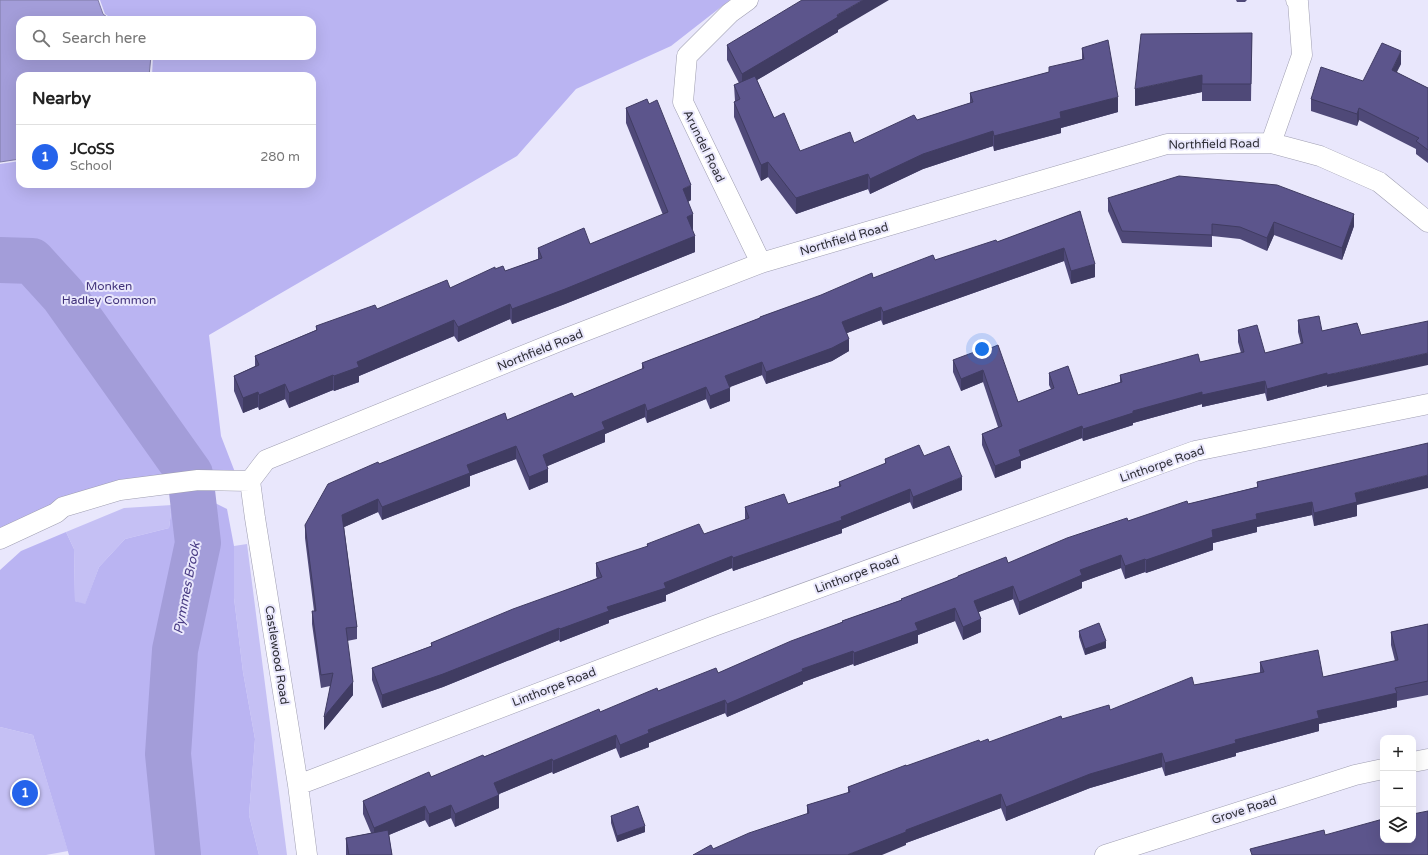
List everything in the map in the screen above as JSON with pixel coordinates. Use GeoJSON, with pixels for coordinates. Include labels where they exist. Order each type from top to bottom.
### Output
{"type":"FeatureCollection","features":[{"type":"Feature","properties":{"kind":"street","name":"Arundel Road"},"geometry":{"type":"LineString","coordinates":[[748,0],[730,13],[687,56],[683,102],[760,263]]}},
{"type":"Feature","properties":{"kind":"street"},"geometry":{"type":"LineString","coordinates":[[1271,143],[1302,55],[1298,2],[1296,0]]}},
{"type":"Feature","properties":{"kind":"street","name":"Northfield Road"},"geometry":{"type":"LineString","coordinates":[[250,481],[266,460],[567,338],[760,263],[1167,144],[1271,143],[1320,156],[1379,182],[1428,222]]}},
{"type":"Feature","properties":{"kind":"street","name":"Linthorpe Road"},"geometry":{"type":"LineString","coordinates":[[298,785],[714,626],[1195,450],[1428,404]]}},
{"type":"Feature","properties":{"kind":"street"},"geometry":{"type":"LineString","coordinates":[[0,539],[56,513],[63,507],[120,490],[191,481],[250,481]]}},
{"type":"Feature","properties":{"kind":"street","name":"Castlewood Road"},"geometry":{"type":"LineString","coordinates":[[250,481],[298,785],[307,855]]}},
{"type":"Feature","properties":{"kind":"street"},"geometry":{"type":"LineString","coordinates":[[1416,761],[1428,759]]}},
{"type":"Feature","properties":{"kind":"street","name":"Grove Road"},"geometry":{"type":"LineString","coordinates":[[1105,855],[1355,775],[1380,770]]}},
{"type":"Feature","properties":{"kind":"shaded area"},"geometry":{"type":"Polygon","coordinates":[[[0,0],[98,0],[103,14],[106,16],[16,16],[16,60],[151,60],[149,72],[16,72],[16,160],[0,162],[0,0]]]}},
{"type":"Feature","properties":{"kind":"shaded area"},"geometry":{"type":"Polygon","coordinates":[[[172,505],[169,528],[125,539],[99,567],[85,605],[75,601],[74,549],[66,532],[124,508],[172,505]]]}},
{"type":"Feature","properties":{"kind":"shaded area"},"geometry":{"type":"Polygon","coordinates":[[[247,544],[287,855],[259,855],[249,815],[255,739],[243,672],[234,598],[234,546],[247,544]]]}},
{"type":"Feature","properties":{"kind":"shaded area"},"geometry":{"type":"Polygon","coordinates":[[[0,727],[33,735],[68,851],[46,855],[0,855],[0,727]]]}},
{"type":"Feature","properties":{"kind":"green space","name":"Monken Hadley Common"},"geometry":{"type":"Polygon","coordinates":[[[100,0],[730,0],[671,46],[576,89],[517,156],[209,335],[221,436],[238,480],[120,490],[0,540],[0,164],[16,162],[16,188],[316,188],[316,72],[152,72],[153,60],[316,60],[316,16],[108,16],[105,14],[100,0]]]}},
{"type":"Feature","properties":{"kind":"green space"},"geometry":{"type":"Polygon","coordinates":[[[211,501],[227,509],[234,546],[234,598],[243,672],[255,739],[249,815],[259,855],[69,855],[33,735],[0,727],[0,570],[21,551],[66,532],[74,549],[75,601],[85,604],[99,567],[125,539],[169,528],[172,505],[211,501]]]}},
{"type":"Feature","properties":{"kind":"building"},"geometry":{"type":"Polygon","coordinates":[[[802,0],[863,0],[837,15],[838,17],[742,74],[727,45],[802,0]]]}},
{"type":"Feature","properties":{"kind":"building"},"geometry":{"type":"Polygon","coordinates":[[[1252,33],[1251,84],[1202,84],[1202,75],[1135,89],[1141,34],[1252,33]]]}},
{"type":"Feature","properties":{"kind":"building"},"geometry":{"type":"Polygon","coordinates":[[[1108,40],[1118,97],[1060,112],[1061,118],[994,136],[993,131],[923,154],[870,179],[868,174],[796,198],[768,162],[761,165],[734,102],[740,99],[734,85],[755,76],[774,118],[784,113],[800,151],[850,132],[854,143],[914,115],[917,120],[973,102],[970,93],[1049,72],[1049,67],[1084,59],[1082,48],[1108,40]]]}},
{"type":"Feature","properties":{"kind":"building"},"geometry":{"type":"Polygon","coordinates":[[[1382,43],[1401,51],[1392,70],[1428,88],[1428,150],[1416,141],[1419,138],[1359,108],[1357,114],[1311,99],[1321,67],[1363,81],[1382,43]]]}},
{"type":"Feature","properties":{"kind":"building"},"geometry":{"type":"Polygon","coordinates":[[[647,99],[649,104],[657,100],[691,185],[683,189],[693,214],[687,217],[695,236],[512,309],[510,304],[458,327],[454,320],[357,362],[359,367],[334,376],[333,375],[289,393],[285,384],[259,395],[258,392],[243,398],[234,376],[259,365],[255,356],[317,330],[316,326],[375,305],[377,309],[447,280],[450,288],[495,267],[495,269],[503,266],[505,271],[542,258],[538,248],[584,228],[590,244],[668,212],[626,108],[647,99]]]}},
{"type":"Feature","properties":{"kind":"building"},"geometry":{"type":"Polygon","coordinates":[[[1179,176],[1277,185],[1354,214],[1342,248],[1274,222],[1267,238],[1240,227],[1212,224],[1212,235],[1122,231],[1108,198],[1179,176]]]}},
{"type":"Feature","properties":{"kind":"building"},"geometry":{"type":"Polygon","coordinates":[[[1080,211],[1095,264],[1071,271],[1064,248],[883,312],[881,307],[842,322],[849,339],[832,348],[766,372],[762,362],[725,376],[730,388],[710,396],[706,387],[647,411],[645,404],[602,422],[605,429],[543,455],[548,469],[529,477],[516,446],[467,465],[470,473],[382,507],[378,499],[342,515],[357,627],[346,628],[353,682],[324,717],[333,673],[321,675],[312,611],[316,611],[305,525],[328,484],[378,462],[379,464],[505,413],[507,420],[572,393],[574,397],[644,368],[642,363],[821,295],[872,273],[873,278],[933,255],[935,260],[996,240],[997,242],[1080,211]]]}},
{"type":"Feature","properties":{"kind":"building"},"geometry":{"type":"Polygon","coordinates":[[[1319,316],[1322,331],[1357,323],[1361,335],[1428,321],[1428,353],[1327,375],[1327,373],[1267,389],[1265,381],[1202,395],[1202,392],[1133,411],[1133,413],[1083,429],[1082,426],[1019,450],[1021,456],[995,466],[982,434],[1002,426],[983,370],[961,379],[953,360],[985,348],[986,350],[998,345],[1018,402],[1054,388],[1049,373],[1068,366],[1078,395],[1122,382],[1120,375],[1198,354],[1200,362],[1244,352],[1238,330],[1257,325],[1265,353],[1303,343],[1298,320],[1319,316]]]}},
{"type":"Feature","properties":{"kind":"building"},"geometry":{"type":"Polygon","coordinates":[[[1428,443],[1428,475],[1355,493],[1357,502],[1314,513],[1312,502],[1256,514],[1257,519],[1212,530],[1213,537],[1125,566],[1121,555],[1080,570],[1082,575],[1019,602],[1013,586],[974,601],[981,619],[963,627],[955,608],[915,623],[918,630],[854,653],[853,651],[802,669],[803,671],[727,704],[725,700],[648,730],[649,733],[620,745],[616,735],[553,761],[552,759],[494,783],[499,795],[455,814],[451,805],[429,814],[425,806],[374,828],[363,801],[429,772],[431,777],[483,755],[484,757],[599,709],[600,712],[657,688],[658,691],[716,668],[718,673],[791,641],[902,600],[901,599],[1006,557],[1008,563],[1067,538],[1127,518],[1128,521],[1187,501],[1188,504],[1258,487],[1257,482],[1428,443]]]}},
{"type":"Feature","properties":{"kind":"building"},"geometry":{"type":"Polygon","coordinates":[[[919,445],[924,456],[949,446],[962,477],[913,497],[910,489],[841,517],[842,520],[733,558],[732,556],[664,583],[666,588],[607,607],[609,611],[560,629],[559,628],[443,674],[382,695],[372,668],[432,646],[431,643],[513,609],[602,577],[596,563],[648,546],[647,544],[699,524],[704,534],[749,518],[745,507],[784,494],[788,504],[841,486],[839,482],[886,463],[885,459],[919,445]]]}},
{"type":"Feature","properties":{"kind":"building"},"geometry":{"type":"Polygon","coordinates":[[[1099,623],[1106,641],[1085,649],[1079,631],[1099,623]]]}},
{"type":"Feature","properties":{"kind":"building"},"geometry":{"type":"Polygon","coordinates":[[[1428,624],[1428,681],[1395,688],[1397,693],[1317,711],[1319,718],[1235,740],[1236,743],[1165,763],[1162,753],[1090,774],[1006,807],[1001,794],[906,830],[906,832],[847,855],[693,855],[711,845],[713,849],[749,833],[809,813],[807,805],[850,792],[848,787],[906,765],[979,740],[980,742],[988,739],[989,742],[1061,716],[1062,719],[1109,705],[1110,710],[1192,677],[1194,685],[1264,672],[1260,662],[1318,650],[1323,677],[1398,660],[1391,632],[1428,624]]]}},
{"type":"Feature","properties":{"kind":"building"},"geometry":{"type":"Polygon","coordinates":[[[638,806],[645,826],[617,836],[611,816],[638,806]]]}},
{"type":"Feature","properties":{"kind":"building"},"geometry":{"type":"Polygon","coordinates":[[[1428,811],[1428,855],[1252,855],[1250,849],[1324,830],[1325,835],[1380,820],[1380,843],[1416,843],[1416,813],[1428,811]]]}},
{"type":"Feature","properties":{"kind":"building"},"geometry":{"type":"Polygon","coordinates":[[[388,830],[392,855],[349,855],[346,838],[388,830]]]}},
{"type":"Feature","properties":{"kind":"waterway","name":"Pymmes Brook"},"geometry":{"type":"LineString","coordinates":[[0,260],[32,261],[63,295],[190,474],[198,543],[175,650],[168,754],[178,855]]}},
{"type":"Feature","properties":{"kind":"place","name":"JCoSS"},"geometry":{"type":"Point","coordinates":[25,793]}}]}
